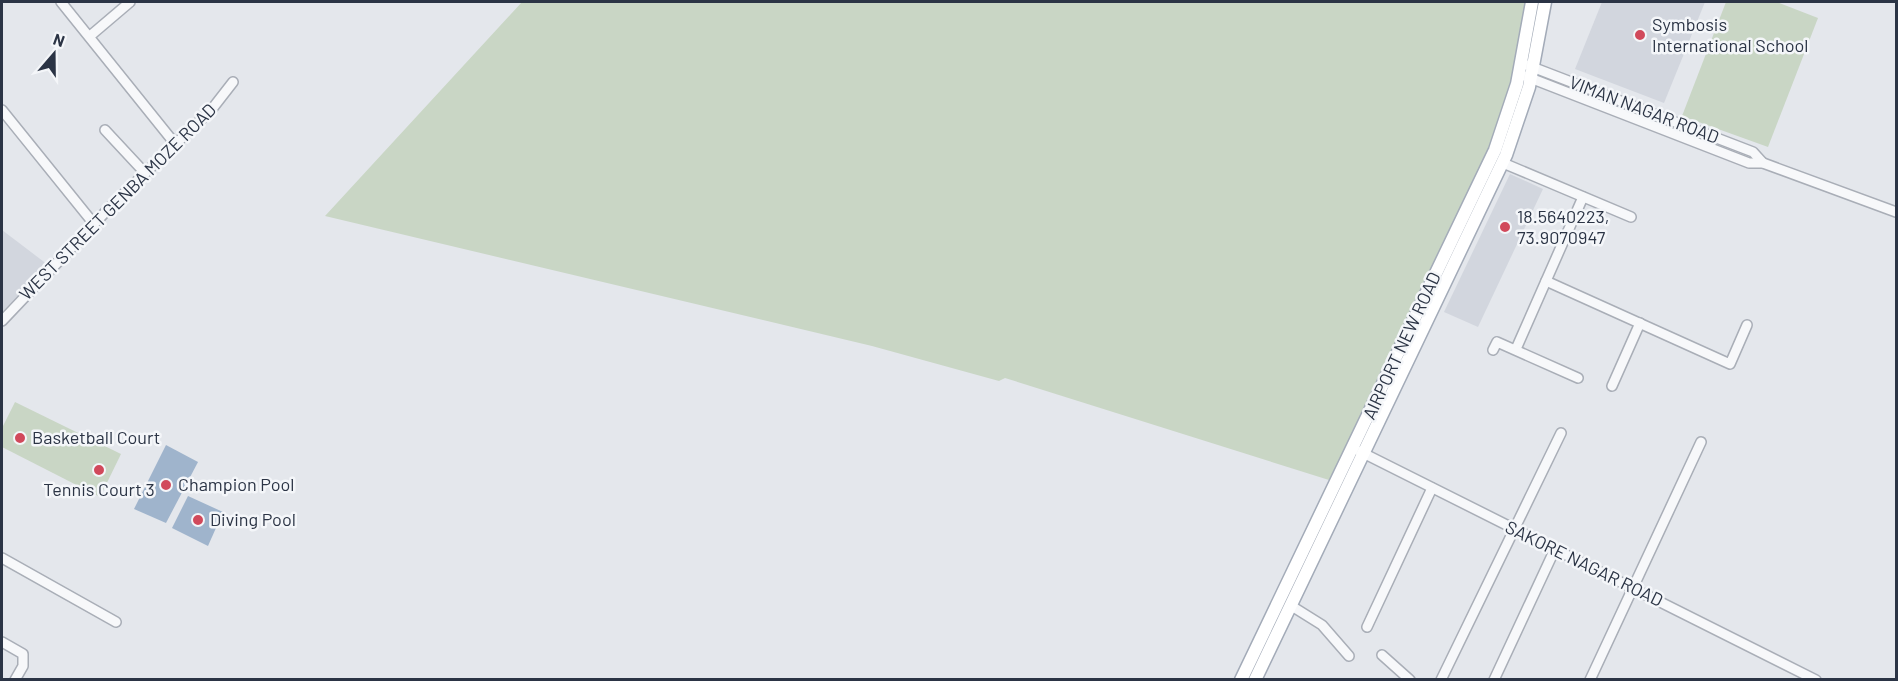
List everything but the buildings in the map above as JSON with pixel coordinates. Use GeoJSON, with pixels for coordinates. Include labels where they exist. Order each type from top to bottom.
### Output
{"type":"FeatureCollection","features":[{"type":"Feature","properties":{"kind":"main road","name":"AIRPORT NEW ROAD"},"geometry":{"type":"LineString","coordinates":[[1241,680],[1359,451],[1503,162],[1522,116],[1532,2]]}},
{"type":"Feature","properties":{"kind":"main road","name":"AIRPORT NEW ROAD"},"geometry":{"type":"LineString","coordinates":[[1255,680],[1495,150],[1527,71],[1545,2]]}},
{"type":"Feature","properties":{"kind":"street"},"geometry":{"type":"LineString","coordinates":[[61,2],[176,145]]}},
{"type":"Feature","properties":{"kind":"street"},"geometry":{"type":"LineString","coordinates":[[90,36],[130,2]]}},
{"type":"Feature","properties":{"kind":"street","name":"VIMAN NAGAR ROAD"},"geometry":{"type":"LineString","coordinates":[[1527,71],[1753,153],[1763,163],[1896,212]]}},
{"type":"Feature","properties":{"kind":"street","name":"WEST STREET GENBA MOZE ROAD"},"geometry":{"type":"LineString","coordinates":[[2,321],[94,224],[213,109],[233,82]]}},
{"type":"Feature","properties":{"kind":"street"},"geometry":{"type":"LineString","coordinates":[[2,110],[94,224]]}},
{"type":"Feature","properties":{"kind":"street"},"geometry":{"type":"LineString","coordinates":[[105,130],[146,173]]}},
{"type":"Feature","properties":{"kind":"street"},"geometry":{"type":"LineString","coordinates":[[1503,162],[1631,217]]}},
{"type":"Feature","properties":{"kind":"street"},"geometry":{"type":"LineString","coordinates":[[1516,349],[1583,197]]}},
{"type":"Feature","properties":{"kind":"street"},"geometry":{"type":"LineString","coordinates":[[1546,282],[1730,364],[1747,325]]}},
{"type":"Feature","properties":{"kind":"street"},"geometry":{"type":"LineString","coordinates":[[1612,386],[1640,323]]}},
{"type":"Feature","properties":{"kind":"street"},"geometry":{"type":"LineString","coordinates":[[1493,350],[1497,342],[1578,378]]}},
{"type":"Feature","properties":{"kind":"street"},"geometry":{"type":"LineString","coordinates":[[1441,680],[1561,433]]}},
{"type":"Feature","properties":{"kind":"street"},"geometry":{"type":"LineString","coordinates":[[1590,680],[1701,442]]}},
{"type":"Feature","properties":{"kind":"street","name":"SAKORE NAGAR ROAD"},"geometry":{"type":"LineString","coordinates":[[1359,451],[1816,680]]}},
{"type":"Feature","properties":{"kind":"street"},"geometry":{"type":"LineString","coordinates":[[1367,627],[1432,488]]}},
{"type":"Feature","properties":{"kind":"street"},"geometry":{"type":"LineString","coordinates":[[1494,680],[1555,549]]}},
{"type":"Feature","properties":{"kind":"street"},"geometry":{"type":"LineString","coordinates":[[2,558],[116,622]]}},
{"type":"Feature","properties":{"kind":"street"},"geometry":{"type":"LineString","coordinates":[[1290,605],[1322,626],[1349,656]]}},
{"type":"Feature","properties":{"kind":"street"},"geometry":{"type":"LineString","coordinates":[[2,642],[23,654],[23,666],[15,680]]}},
{"type":"Feature","properties":{"kind":"street"},"geometry":{"type":"LineString","coordinates":[[1382,655],[1410,680]]}},
{"type":"Feature","properties":{"kind":"shaded area","name":"Symbosis International School"},"geometry":{"type":"Polygon","coordinates":[[[1602,2],[1705,2],[1664,103],[1575,69],[1602,2]]]}},
{"type":"Feature","properties":{"kind":"shaded area"},"geometry":{"type":"Polygon","coordinates":[[[1510,174],[1543,189],[1478,327],[1444,312],[1510,174]]]}},
{"type":"Feature","properties":{"kind":"shaded area"},"geometry":{"type":"Polygon","coordinates":[[[2,230],[52,268],[2,326],[2,230]]]}},
{"type":"Feature","properties":{"kind":"green space"},"geometry":{"type":"Polygon","coordinates":[[[522,2],[1527,2],[1514,85],[1497,134],[1366,408],[1329,480],[1005,378],[999,381],[872,346],[325,216],[522,2]]]}},
{"type":"Feature","properties":{"kind":"green space"},"geometry":{"type":"Polygon","coordinates":[[[1726,2],[1777,2],[1818,18],[1768,147],[1682,116],[1726,2]]]}},
{"type":"Feature","properties":{"kind":"green space"},"geometry":{"type":"Polygon","coordinates":[[[15,402],[121,454],[100,497],[2,447],[2,428],[15,402]]]}},
{"type":"Feature","properties":{"kind":"water","name":"Champion Pool"},"geometry":{"type":"Polygon","coordinates":[[[166,445],[198,462],[166,523],[134,509],[166,445]]]}},
{"type":"Feature","properties":{"kind":"water","name":"Diving Pool"},"geometry":{"type":"Polygon","coordinates":[[[188,496],[223,512],[208,546],[172,528],[188,496]]]}},
{"type":"Feature","properties":{"kind":"place","name":"Symbosis International School"},"geometry":{"type":"Point","coordinates":[1640,35]}},
{"type":"Feature","properties":{"kind":"place","name":"18.5640223, 73.9070947"},"geometry":{"type":"Point","coordinates":[1505,227]}},
{"type":"Feature","properties":{"kind":"place","name":"Basketball Court"},"geometry":{"type":"Point","coordinates":[20,438]}},
{"type":"Feature","properties":{"kind":"place","name":"Tennis Court 3"},"geometry":{"type":"Point","coordinates":[99,470]}},
{"type":"Feature","properties":{"kind":"place","name":"Champion Pool"},"geometry":{"type":"Point","coordinates":[166,485]}},
{"type":"Feature","properties":{"kind":"place","name":"Diving Pool"},"geometry":{"type":"Point","coordinates":[198,520]}}]}
